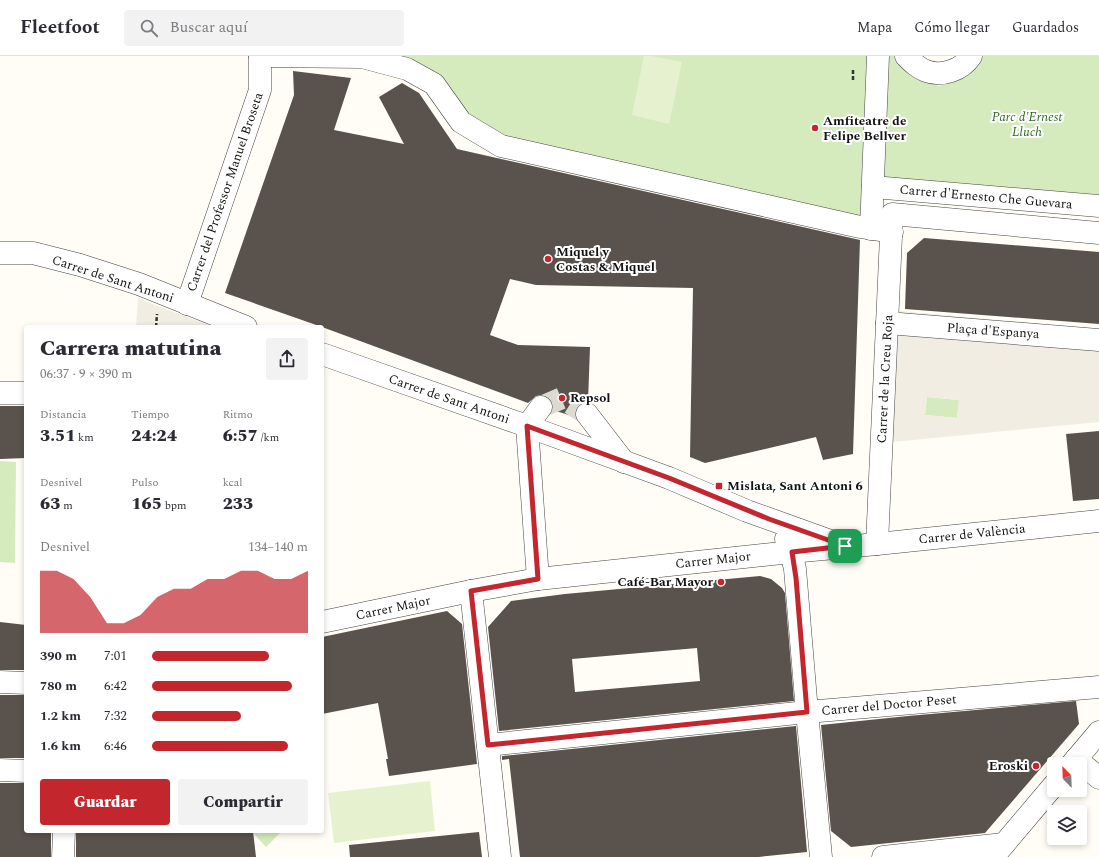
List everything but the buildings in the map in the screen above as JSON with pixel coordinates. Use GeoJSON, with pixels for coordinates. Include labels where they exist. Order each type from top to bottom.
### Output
{"type":"FeatureCollection","features":[{"type":"Feature","properties":{"kind":"street","name":"Carrer d'Ernesto Che Guevara"},"geometry":{"type":"LineString","coordinates":[[260,56],[362,57],[407,69],[434,84],[460,122],[501,146],[853,226],[885,225],[1099,233]]}},
{"type":"Feature","properties":{"kind":"street","name":"Carrer del Professor Manuel Broseta"},"geometry":{"type":"LineString","coordinates":[[187,304],[260,90],[260,56]]}},
{"type":"Feature","properties":{"kind":"street","name":"Carrer de la Creu Roja"},"geometry":{"type":"LineString","coordinates":[[877,544],[888,323],[885,225],[873,187],[878,56]]}},
{"type":"Feature","properties":{"kind":"street"},"geometry":{"type":"LineString","coordinates":[[906,56],[914,65],[933,73],[947,73],[959,67],[971,56]]}},
{"type":"Feature","properties":{"kind":"street","name":"Carrer d'Ernesto Che Guevara"},"geometry":{"type":"LineString","coordinates":[[873,187],[1099,206]]}},
{"type":"Feature","properties":{"kind":"street","name":"Carrer de Sant Antoni"},"geometry":{"type":"LineString","coordinates":[[0,253],[33,253],[80,265],[139,284],[187,304],[224,323],[235,325]]}},
{"type":"Feature","properties":{"kind":"street","name":"Plaça d'Espanya"},"geometry":{"type":"LineString","coordinates":[[888,323],[1099,340]]}},
{"type":"Feature","properties":{"kind":"street","name":"Carrer de Sant Antoni"},"geometry":{"type":"LineString","coordinates":[[324,355],[669,478],[769,519],[845,546]]}},
{"type":"Feature","properties":{"kind":"street"},"geometry":{"type":"LineString","coordinates":[[0,393],[24,393]]}},
{"type":"Feature","properties":{"kind":"street"},"geometry":{"type":"LineString","coordinates":[[538,579],[527,426],[541,407]]}},
{"type":"Feature","properties":{"kind":"street"},"geometry":{"type":"LineString","coordinates":[[587,414],[624,462]]}},
{"type":"Feature","properties":{"kind":"street"},"geometry":{"type":"LineString","coordinates":[[769,519],[780,527],[792,552],[796,578],[821,857]]}},
{"type":"Feature","properties":{"kind":"street","name":"Carrer de València"},"geometry":{"type":"LineString","coordinates":[[845,546],[1099,521]]}},
{"type":"Feature","properties":{"kind":"street","name":"Carrer Major"},"geometry":{"type":"LineString","coordinates":[[324,622],[471,591],[538,579],[845,546]]}},
{"type":"Feature","properties":{"kind":"street"},"geometry":{"type":"LineString","coordinates":[[471,591],[500,857]]}},
{"type":"Feature","properties":{"kind":"street"},"geometry":{"type":"LineString","coordinates":[[0,682],[24,683]]}},
{"type":"Feature","properties":{"kind":"street","name":"Carrer del Doctor Peset"},"geometry":{"type":"LineString","coordinates":[[488,745],[807,712],[1099,687]]}},
{"type":"Feature","properties":{"kind":"street"},"geometry":{"type":"LineString","coordinates":[[1077,757],[1099,732]]}},
{"type":"Feature","properties":{"kind":"street"},"geometry":{"type":"LineString","coordinates":[[0,770],[24,770]]}},
{"type":"Feature","properties":{"kind":"street"},"geometry":{"type":"LineString","coordinates":[[1087,770],[1099,778]]}},
{"type":"Feature","properties":{"kind":"street"},"geometry":{"type":"LineString","coordinates":[[883,857],[998,851],[1047,793]]}},
{"type":"Feature","properties":{"kind":"street"},"geometry":{"type":"LineString","coordinates":[[63,857],[64,833]]}},
{"type":"Feature","properties":{"kind":"path"},"geometry":{"type":"LineString","coordinates":[[853,70],[853,82]]}},
{"type":"Feature","properties":{"kind":"path"},"geometry":{"type":"LineString","coordinates":[[156,325],[157,314]]}},
{"type":"Feature","properties":{"kind":"green space"},"geometry":{"type":"Polygon","coordinates":[[[393,56],[874,56],[865,217],[483,132],[393,56]]]}},
{"type":"Feature","properties":{"kind":"green space"},"geometry":{"type":"Polygon","coordinates":[[[644,56],[682,62],[669,124],[632,115],[644,56]]]}},
{"type":"Feature","properties":{"kind":"green space","name":"Parc d'Ernest Lluch"},"geometry":{"type":"Polygon","coordinates":[[[883,56],[895,56],[914,78],[939,86],[962,78],[978,66],[983,56],[1099,56],[1099,200],[878,181],[883,56]]]}},
{"type":"Feature","properties":{"kind":"green space"},"geometry":{"type":"Polygon","coordinates":[[[927,397],[959,400],[957,418],[925,415],[927,397]]]}},
{"type":"Feature","properties":{"kind":"green space"},"geometry":{"type":"Polygon","coordinates":[[[0,461],[16,462],[15,563],[0,562],[0,461]]]}},
{"type":"Feature","properties":{"kind":"green space"},"geometry":{"type":"Polygon","coordinates":[[[430,781],[435,831],[334,843],[328,793],[430,781]]]}},
{"type":"Feature","properties":{"kind":"green space"},"geometry":{"type":"Polygon","coordinates":[[[255,833],[280,833],[266,847],[254,834],[255,833]]]}},
{"type":"Feature","properties":{"kind":"shaded area"},"geometry":{"type":"Polygon","coordinates":[[[138,298],[209,325],[136,325],[138,298]]]}},
{"type":"Feature","properties":{"kind":"shaded area"},"geometry":{"type":"Polygon","coordinates":[[[888,310],[1099,329],[1099,422],[882,443],[888,310]],[[927,397],[925,415],[957,418],[959,400],[927,397]]]}},
{"type":"Feature","properties":{"kind":"tunnel"},"geometry":{"type":"LineString","coordinates":[[541,407],[562,398],[587,414]]}},
{"type":"Feature","properties":{"kind":"place","name":"Amfiteatre de Felipe Bellver"},"geometry":{"type":"Point","coordinates":[815,128]}},
{"type":"Feature","properties":{"kind":"place","name":"Miquel y Costas & Miquel"},"geometry":{"type":"Point","coordinates":[548,259]}},
{"type":"Feature","properties":{"kind":"place","name":"Repsol"},"geometry":{"type":"Point","coordinates":[562,398]}},
{"type":"Feature","properties":{"kind":"place","name":"Mislata, Sant Antoni 6"},"geometry":{"type":"Point","coordinates":[719,486]}},
{"type":"Feature","properties":{"kind":"place","name":"Café-Bar Mayor"},"geometry":{"type":"Point","coordinates":[721,582]}},
{"type":"Feature","properties":{"kind":"place","name":"Eroski"},"geometry":{"type":"Point","coordinates":[1036,766]}},
{"type":"Feature","properties":{"kind":"route"},"geometry":{"type":"LineString","coordinates":[[527,426],[669,478],[747,511],[845,546],[792,552],[796,578],[807,712],[488,745],[471,591],[538,579],[527,426]]}}]}
